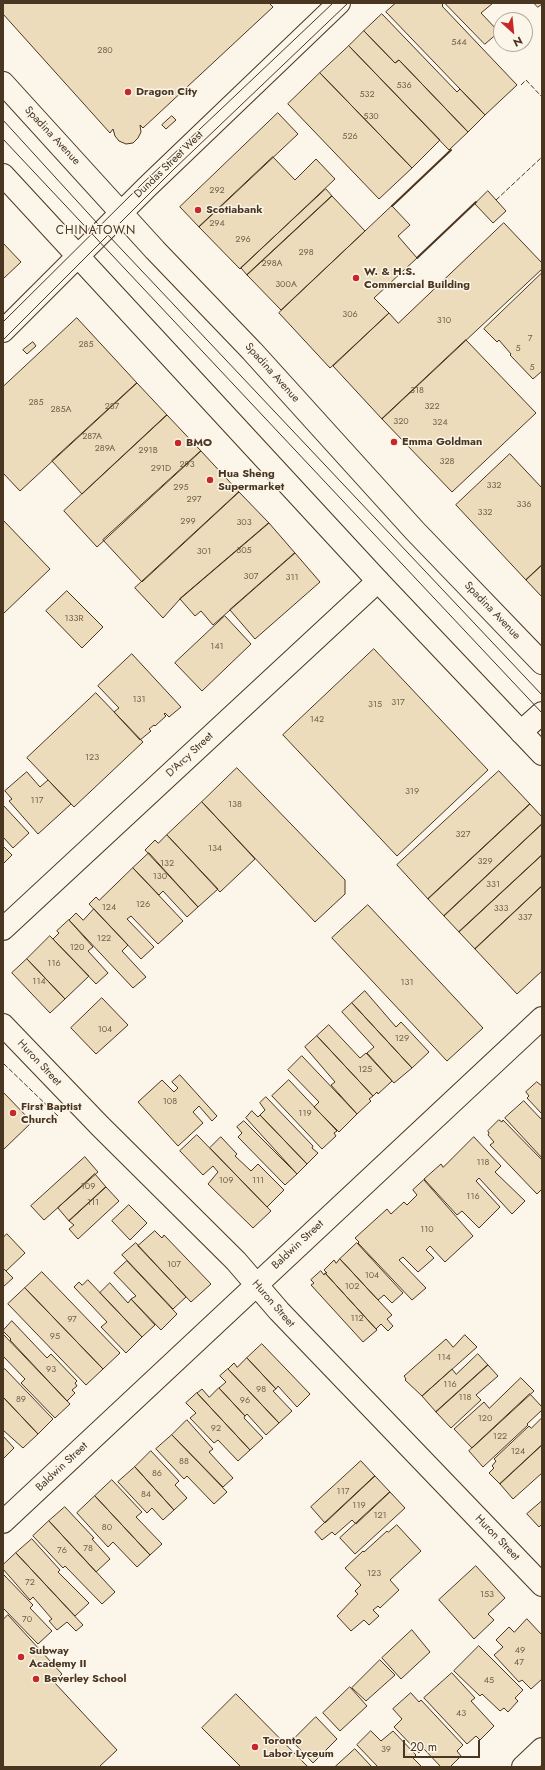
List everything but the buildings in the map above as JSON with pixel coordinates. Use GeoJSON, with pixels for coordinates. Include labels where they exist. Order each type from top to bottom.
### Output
{"type":"FeatureCollection","features":[{"type":"Feature","properties":{"kind":"street","name":"Dundas Street West"},"geometry":{"type":"LineString","coordinates":[[3,331],[122,212],[339,3]]}},
{"type":"Feature","properties":{"kind":"street","name":"Spadina Avenue"},"geometry":{"type":"LineString","coordinates":[[3,83],[122,212],[154,250],[252,351],[415,531],[542,663]]}},
{"type":"Feature","properties":{"kind":"street"},"geometry":{"type":"LineString","coordinates":[[3,175],[378,581],[542,754]]}},
{"type":"Feature","properties":{"kind":"street","name":"D'Arcy Street"},"geometry":{"type":"LineString","coordinates":[[3,929],[378,581]]}},
{"type":"Feature","properties":{"kind":"street"},"geometry":{"type":"LineString","coordinates":[[521,732],[542,713]]}},
{"type":"Feature","properties":{"kind":"street","name":"Baldwin Street"},"geometry":{"type":"LineString","coordinates":[[3,1522],[542,1018]]}},
{"type":"Feature","properties":{"kind":"street","name":"Huron Street"},"geometry":{"type":"LineString","coordinates":[[3,1025],[100,1126],[257,1284],[284,1317],[542,1585]]}},
{"type":"Feature","properties":{"kind":"street"},"geometry":{"type":"LineString","coordinates":[[523,1767],[542,1750]]}},
{"type":"Feature","properties":{"kind":"tram line"},"geometry":{"type":"LineString","coordinates":[[3,322],[143,183],[333,3]]}},
{"type":"Feature","properties":{"kind":"tram line"},"geometry":{"type":"LineString","coordinates":[[3,340],[174,169],[348,3]]}},
{"type":"Feature","properties":{"kind":"tram line"},"geometry":{"type":"LineString","coordinates":[[3,120],[108,235],[542,695]]}},
{"type":"Feature","properties":{"kind":"tram line"},"geometry":{"type":"LineString","coordinates":[[3,139],[542,713]]}},
{"type":"Feature","properties":{"kind":"fence"},"geometry":{"type":"LineString","coordinates":[[521,85],[526,80],[542,97]]}},
{"type":"Feature","properties":{"kind":"fence"},"geometry":{"type":"LineString","coordinates":[[496,200],[542,157]]}},
{"type":"Feature","properties":{"kind":"fence"},"geometry":{"type":"LineString","coordinates":[[4,1064],[59,1117]]}},
{"type":"Feature","properties":{"kind":"wall"},"geometry":{"type":"LineString","coordinates":[[392,206],[451,150]]}},
{"type":"Feature","properties":{"kind":"wall"},"geometry":{"type":"LineString","coordinates":[[417,258],[476,202]]}},
{"type":"Feature","properties":{"kind":"place","name":"Dragon City"},"geometry":{"type":"Point","coordinates":[128,92]}},
{"type":"Feature","properties":{"kind":"place","name":"Scotiabank"},"geometry":{"type":"Point","coordinates":[198,210]}},
{"type":"Feature","properties":{"kind":"place","name":"W. & H.S. Commercial Building"},"geometry":{"type":"Point","coordinates":[356,278]}},
{"type":"Feature","properties":{"kind":"place","name":"Emma Goldman"},"geometry":{"type":"Point","coordinates":[394,442]}},
{"type":"Feature","properties":{"kind":"place","name":"BMO"},"geometry":{"type":"Point","coordinates":[178,443]}},
{"type":"Feature","properties":{"kind":"place","name":"Hua Sheng Supermarket"},"geometry":{"type":"Point","coordinates":[210,480]}},
{"type":"Feature","properties":{"kind":"place","name":"First Baptist Church"},"geometry":{"type":"Point","coordinates":[13,1113]}},
{"type":"Feature","properties":{"kind":"place","name":"Subway Academy II"},"geometry":{"type":"Point","coordinates":[21,1657]}},
{"type":"Feature","properties":{"kind":"place","name":"Beverley School"},"geometry":{"type":"Point","coordinates":[36,1679]}},
{"type":"Feature","properties":{"kind":"place","name":"Toronto Labor Lyceum"},"geometry":{"type":"Point","coordinates":[255,1747]}},
{"type":"Feature","properties":{"kind":"district","name":"CHINATOWN"},"geometry":{"type":"Point","coordinates":[96,231]}}]}
